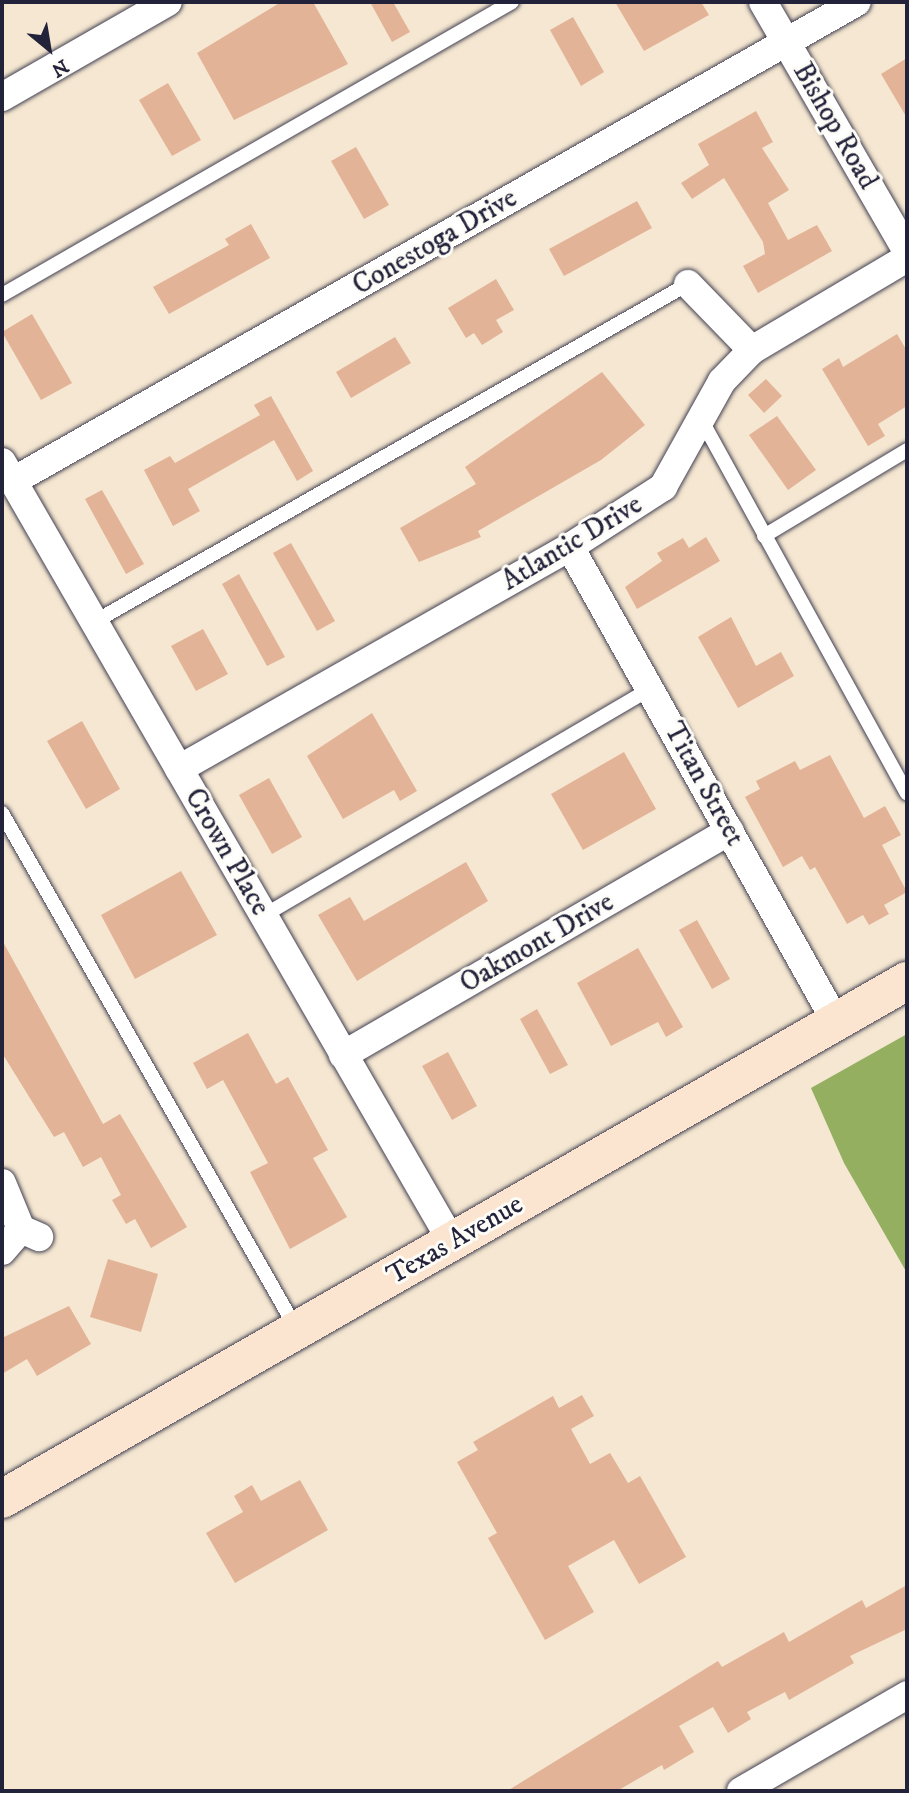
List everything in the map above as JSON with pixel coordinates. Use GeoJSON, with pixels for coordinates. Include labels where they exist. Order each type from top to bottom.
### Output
{"type":"FeatureCollection","features":[{"type":"Feature","properties":{"kind":"street"},"geometry":{"type":"LineString","coordinates":[[2,97],[168,2]]}},
{"type":"Feature","properties":{"kind":"street","name":"Bishop Road"},"geometry":{"type":"LineString","coordinates":[[763,2],[907,251]]}},
{"type":"Feature","properties":{"kind":"street","name":"Conestoga Drive"},"geometry":{"type":"LineString","coordinates":[[7,472],[857,2]]}},
{"type":"Feature","properties":{"kind":"street","name":"Atlantic Drive"},"geometry":{"type":"LineString","coordinates":[[179,769],[570,547],[663,487],[685,457],[701,418],[722,381],[752,350],[907,258]]}},
{"type":"Feature","properties":{"kind":"street"},"geometry":{"type":"LineString","coordinates":[[688,284],[752,350]]}},
{"type":"Feature","properties":{"kind":"street","name":"Crown Place"},"geometry":{"type":"LineString","coordinates":[[7,472],[452,1242]]}},
{"type":"Feature","properties":{"kind":"street","name":"Titan Street"},"geometry":{"type":"LineString","coordinates":[[570,547],[836,1022]]}},
{"type":"Feature","properties":{"kind":"street","name":"Oakmont Drive"},"geometry":{"type":"LineString","coordinates":[[343,1055],[730,831]]}},
{"type":"Feature","properties":{"kind":"street","name":"Texas Avenue"},"geometry":{"type":"LineString","coordinates":[[2,1499],[907,981]]}},
{"type":"Feature","properties":{"kind":"street"},"geometry":{"type":"LineString","coordinates":[[2,1183],[30,1233],[2,1251]]}},
{"type":"Feature","properties":{"kind":"street"},"geometry":{"type":"LineString","coordinates":[[741,1791],[907,1695]]}},
{"type":"Feature","properties":{"kind":"lane"},"geometry":{"type":"LineString","coordinates":[[2,295],[512,2]]}},
{"type":"Feature","properties":{"kind":"lane"},"geometry":{"type":"LineString","coordinates":[[94,622],[688,284]]}},
{"type":"Feature","properties":{"kind":"lane"},"geometry":{"type":"LineString","coordinates":[[701,418],[907,793]]}},
{"type":"Feature","properties":{"kind":"lane"},"geometry":{"type":"LineString","coordinates":[[764,536],[907,450]]}},
{"type":"Feature","properties":{"kind":"lane"},"geometry":{"type":"LineString","coordinates":[[263,916],[650,689]]}},
{"type":"Feature","properties":{"kind":"lane"},"geometry":{"type":"LineString","coordinates":[[2,813],[298,1330]]}},
{"type":"Feature","properties":{"kind":"green space"},"geometry":{"type":"Polygon","coordinates":[[[907,1034],[907,1273],[844,1163],[811,1088],[907,1034]]]}},
{"type":"Feature","properties":{"kind":"building"},"geometry":{"type":"Polygon","coordinates":[[[281,2],[313,2],[348,64],[234,120],[197,53],[281,2]]]}},
{"type":"Feature","properties":{"kind":"building"},"geometry":{"type":"Polygon","coordinates":[[[370,2],[393,2],[410,32],[392,42],[370,2]]]}},
{"type":"Feature","properties":{"kind":"building"},"geometry":{"type":"Polygon","coordinates":[[[615,2],[701,2],[709,15],[644,51],[615,2]]]}},
{"type":"Feature","properties":{"kind":"building"},"geometry":{"type":"Polygon","coordinates":[[[573,17],[604,72],[581,86],[550,30],[573,17]]]}},
{"type":"Feature","properties":{"kind":"building"},"geometry":{"type":"Polygon","coordinates":[[[907,58],[907,118],[881,74],[907,58]]]}},
{"type":"Feature","properties":{"kind":"building"},"geometry":{"type":"Polygon","coordinates":[[[168,83],[201,140],[172,156],[139,100],[168,83]]]}},
{"type":"Feature","properties":{"kind":"building"},"geometry":{"type":"Polygon","coordinates":[[[756,111],[773,142],[762,148],[789,190],[768,203],[788,240],[817,225],[832,251],[758,293],[743,266],[765,254],[763,242],[724,178],[692,199],[681,183],[709,165],[698,144],[756,111]]]}},
{"type":"Feature","properties":{"kind":"building"},"geometry":{"type":"Polygon","coordinates":[[[356,147],[389,205],[364,219],[331,161],[356,147]]]}},
{"type":"Feature","properties":{"kind":"building"},"geometry":{"type":"Polygon","coordinates":[[[637,201],[652,228],[564,276],[549,249],[637,201]]]}},
{"type":"Feature","properties":{"kind":"building"},"geometry":{"type":"Polygon","coordinates":[[[251,224],[270,258],[169,314],[153,287],[229,245],[225,239],[251,224]]]}},
{"type":"Feature","properties":{"kind":"building"},"geometry":{"type":"Polygon","coordinates":[[[496,279],[514,310],[496,320],[503,332],[482,345],[474,333],[466,338],[448,308],[496,279]]]}},
{"type":"Feature","properties":{"kind":"building"},"geometry":{"type":"Polygon","coordinates":[[[32,314],[72,383],[41,400],[2,332],[32,314]]]}},
{"type":"Feature","properties":{"kind":"building"},"geometry":{"type":"Polygon","coordinates":[[[897,334],[907,351],[907,406],[878,424],[885,436],[868,446],[822,369],[839,358],[843,367],[897,334]]]}},
{"type":"Feature","properties":{"kind":"building"},"geometry":{"type":"Polygon","coordinates":[[[395,337],[411,363],[351,398],[336,372],[395,337]]]}},
{"type":"Feature","properties":{"kind":"building"},"geometry":{"type":"Polygon","coordinates":[[[602,372],[645,425],[601,460],[478,531],[481,537],[419,562],[400,528],[476,484],[465,467],[602,372]]]}},
{"type":"Feature","properties":{"kind":"building"},"geometry":{"type":"Polygon","coordinates":[[[766,379],[782,396],[764,413],[748,395],[766,379]]]}},
{"type":"Feature","properties":{"kind":"building"},"geometry":{"type":"Polygon","coordinates":[[[271,396],[313,471],[297,481],[274,440],[188,489],[200,511],[173,526],[144,470],[170,456],[175,463],[260,415],[254,405],[271,396]]]}},
{"type":"Feature","properties":{"kind":"building"},"geometry":{"type":"Polygon","coordinates":[[[777,416],[816,470],[788,490],[749,435],[777,416]]]}},
{"type":"Feature","properties":{"kind":"building"},"geometry":{"type":"Polygon","coordinates":[[[102,490],[144,564],[126,574],[85,499],[102,490]]]}},
{"type":"Feature","properties":{"kind":"building"},"geometry":{"type":"Polygon","coordinates":[[[706,537],[720,561],[637,609],[625,587],[662,561],[657,553],[683,538],[689,548],[706,537]]]}},
{"type":"Feature","properties":{"kind":"building"},"geometry":{"type":"Polygon","coordinates":[[[291,543],[335,621],[317,631],[273,553],[291,543]]]}},
{"type":"Feature","properties":{"kind":"building"},"geometry":{"type":"Polygon","coordinates":[[[239,574],[285,657],[267,666],[222,584],[239,574]]]}},
{"type":"Feature","properties":{"kind":"building"},"geometry":{"type":"Polygon","coordinates":[[[731,617],[756,666],[781,652],[794,676],[738,708],[698,637],[731,617]]]}},
{"type":"Feature","properties":{"kind":"building"},"geometry":{"type":"Polygon","coordinates":[[[203,629],[228,674],[196,691],[171,646],[203,629]]]}},
{"type":"Feature","properties":{"kind":"building"},"geometry":{"type":"Polygon","coordinates":[[[372,713],[417,791],[400,801],[394,790],[343,819],[307,756],[372,713]]]}},
{"type":"Feature","properties":{"kind":"building"},"geometry":{"type":"Polygon","coordinates":[[[82,721],[120,789],[86,809],[47,741],[82,721]]]}},
{"type":"Feature","properties":{"kind":"building"},"geometry":{"type":"Polygon","coordinates":[[[624,752],[656,809],[583,850],[551,794],[624,752]]]}},
{"type":"Feature","properties":{"kind":"building"},"geometry":{"type":"Polygon","coordinates":[[[830,755],[864,818],[885,806],[901,835],[882,845],[907,892],[884,905],[889,914],[869,925],[863,915],[847,924],[815,867],[810,870],[802,856],[783,867],[745,797],[760,789],[756,781],[795,761],[800,770],[830,755]]]}},
{"type":"Feature","properties":{"kind":"building"},"geometry":{"type":"Polygon","coordinates":[[[269,778],[302,837],[272,854],[239,795],[269,778]]]}},
{"type":"Feature","properties":{"kind":"building"},"geometry":{"type":"Polygon","coordinates":[[[466,862],[488,901],[357,981],[318,915],[350,897],[364,921],[466,862]]]}},
{"type":"Feature","properties":{"kind":"building"},"geometry":{"type":"Polygon","coordinates":[[[181,871],[217,935],[135,979],[101,915],[181,871]]]}},
{"type":"Feature","properties":{"kind":"building"},"geometry":{"type":"Polygon","coordinates":[[[697,920],[730,979],[712,989],[679,930],[697,920]]]}},
{"type":"Feature","properties":{"kind":"building"},"geometry":{"type":"Polygon","coordinates":[[[2,940],[103,1124],[120,1114],[187,1227],[151,1248],[135,1219],[126,1224],[112,1200],[121,1195],[101,1157],[83,1167],[64,1132],[54,1137],[2,1053],[2,940]]]}},
{"type":"Feature","properties":{"kind":"building"},"geometry":{"type":"Polygon","coordinates":[[[638,948],[683,1027],[666,1037],[658,1022],[611,1046],[577,983],[638,948]]]}},
{"type":"Feature","properties":{"kind":"building"},"geometry":{"type":"Polygon","coordinates":[[[537,1009],[568,1065],[550,1074],[520,1019],[537,1009]]]}},
{"type":"Feature","properties":{"kind":"building"},"geometry":{"type":"Polygon","coordinates":[[[248,1033],[276,1084],[288,1077],[328,1150],[313,1158],[347,1217],[290,1249],[250,1172],[268,1163],[223,1080],[207,1089],[193,1063],[248,1033]]]}},
{"type":"Feature","properties":{"kind":"building"},"geometry":{"type":"Polygon","coordinates":[[[448,1052],[477,1106],[452,1120],[422,1066],[448,1052]]]}},
{"type":"Feature","properties":{"kind":"building"},"geometry":{"type":"Polygon","coordinates":[[[108,1259],[158,1274],[141,1332],[90,1317],[108,1259]]]}},
{"type":"Feature","properties":{"kind":"building"},"geometry":{"type":"Polygon","coordinates":[[[69,1306],[91,1344],[37,1376],[27,1359],[2,1374],[2,1338],[69,1306]]]}},
{"type":"Feature","properties":{"kind":"building"},"geometry":{"type":"Polygon","coordinates":[[[582,1395],[594,1416],[571,1429],[590,1464],[610,1453],[628,1483],[640,1476],[686,1557],[639,1584],[614,1540],[568,1566],[594,1612],[545,1640],[488,1538],[497,1533],[457,1462],[478,1450],[473,1442],[553,1396],[559,1408],[582,1395]]]}},
{"type":"Feature","properties":{"kind":"building"},"geometry":{"type":"Polygon","coordinates":[[[300,1480],[328,1530],[235,1583],[206,1533],[243,1512],[234,1496],[252,1485],[261,1501],[300,1480]]]}},
{"type":"Feature","properties":{"kind":"building"},"geometry":{"type":"Polygon","coordinates":[[[907,1585],[907,1629],[850,1656],[854,1663],[789,1700],[785,1692],[747,1712],[751,1719],[728,1733],[713,1707],[679,1726],[694,1752],[664,1770],[662,1765],[617,1791],[507,1791],[718,1661],[722,1667],[784,1632],[789,1642],[862,1600],[866,1608],[907,1585]]]}}]}
